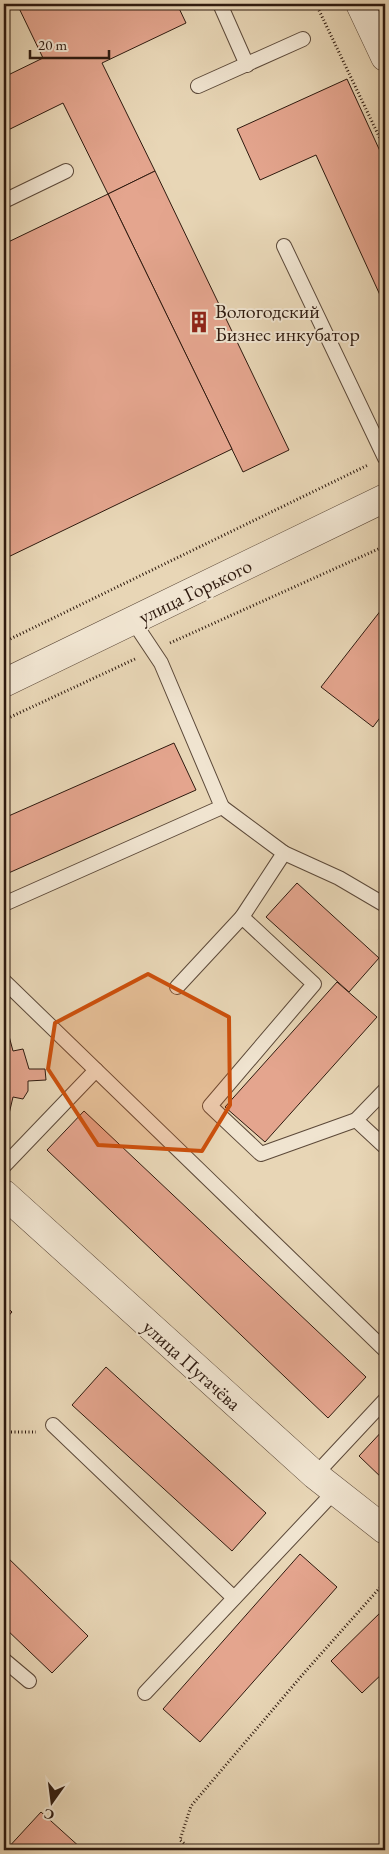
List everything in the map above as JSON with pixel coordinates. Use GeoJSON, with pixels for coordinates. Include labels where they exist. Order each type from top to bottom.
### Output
{"type":"FeatureCollection","features":[{"type":"Feature","properties":{"kind":"street"},"geometry":{"type":"LineString","coordinates":[[360,4],[385,57]]}},
{"type":"Feature","properties":{"kind":"street","name":"улица Горького"},"geometry":{"type":"LineString","coordinates":[[4,683],[385,498]]}},
{"type":"Feature","properties":{"kind":"street","name":"улица Пугачёва"},"geometry":{"type":"LineString","coordinates":[[4,1194],[325,1483],[385,1530]]}},
{"type":"Feature","properties":{"kind":"lane"},"geometry":{"type":"LineString","coordinates":[[220,4],[247,65]]}},
{"type":"Feature","properties":{"kind":"lane"},"geometry":{"type":"LineString","coordinates":[[198,86],[303,39]]}},
{"type":"Feature","properties":{"kind":"lane"},"geometry":{"type":"LineString","coordinates":[[4,201],[66,171]]}},
{"type":"Feature","properties":{"kind":"lane"},"geometry":{"type":"LineString","coordinates":[[284,246],[385,458]]}},
{"type":"Feature","properties":{"kind":"lane"},"geometry":{"type":"LineString","coordinates":[[133,621],[161,663],[222,807],[284,853],[339,878],[385,905]]}},
{"type":"Feature","properties":{"kind":"lane"},"geometry":{"type":"LineString","coordinates":[[4,904],[222,807]]}},
{"type":"Feature","properties":{"kind":"lane"},"geometry":{"type":"LineString","coordinates":[[177,987],[242,917],[284,853]]}},
{"type":"Feature","properties":{"kind":"lane"},"geometry":{"type":"LineString","coordinates":[[242,917],[314,984],[210,1106],[261,1154],[356,1120],[385,1090]]}},
{"type":"Feature","properties":{"kind":"lane"},"geometry":{"type":"LineString","coordinates":[[4,981],[385,1350]]}},
{"type":"Feature","properties":{"kind":"lane"},"geometry":{"type":"LineString","coordinates":[[4,1166],[96,1070]]}},
{"type":"Feature","properties":{"kind":"lane"},"geometry":{"type":"LineString","coordinates":[[356,1120],[385,1147]]}},
{"type":"Feature","properties":{"kind":"lane"},"geometry":{"type":"LineString","coordinates":[[145,1692],[234,1598],[325,1483],[385,1400]]}},
{"type":"Feature","properties":{"kind":"lane"},"geometry":{"type":"LineString","coordinates":[[53,1425],[234,1598]]}},
{"type":"Feature","properties":{"kind":"lane"},"geometry":{"type":"LineString","coordinates":[[4,1660],[29,1681]]}},
{"type":"Feature","properties":{"kind":"path"},"geometry":{"type":"LineString","coordinates":[[316,4],[385,148]]}},
{"type":"Feature","properties":{"kind":"path"},"geometry":{"type":"LineString","coordinates":[[4,642],[385,458]]}},
{"type":"Feature","properties":{"kind":"path"},"geometry":{"type":"LineString","coordinates":[[4,720],[385,546]]}},
{"type":"Feature","properties":{"kind":"path"},"geometry":{"type":"LineString","coordinates":[[4,1432],[36,1432],[53,1425]]}},
{"type":"Feature","properties":{"kind":"path"},"geometry":{"type":"LineString","coordinates":[[192,1850],[180,1840],[191,1806],[304,1673],[385,1582]]}},
{"type":"Feature","properties":{"kind":"highlighted area"},"geometry":{"type":"Polygon","coordinates":[[[148,974],[229,1017],[230,1105],[202,1151],[98,1145],[48,1069],[55,1023],[148,974]]]}},
{"type":"Feature","properties":{"kind":"building"},"geometry":{"type":"Polygon","coordinates":[[[17,4],[177,4],[186,23],[102,63],[155,171],[108,194],[63,103],[4,132],[4,77],[43,58],[17,4]]]}},
{"type":"Feature","properties":{"kind":"building"},"geometry":{"type":"Polygon","coordinates":[[[347,79],[385,162],[385,306],[316,155],[260,180],[237,129],[347,79]]]}},
{"type":"Feature","properties":{"kind":"building","name":"Вологодский Бизнес инкубатор"},"geometry":{"type":"Polygon","coordinates":[[[155,171],[289,450],[243,472],[108,194],[155,171]]]}},
{"type":"Feature","properties":{"kind":"building"},"geometry":{"type":"Polygon","coordinates":[[[108,194],[232,449],[4,559],[4,244],[108,194]]]}},
{"type":"Feature","properties":{"kind":"building"},"geometry":{"type":"Polygon","coordinates":[[[385,605],[385,711],[373,727],[321,687],[385,605]]]}},
{"type":"Feature","properties":{"kind":"building"},"geometry":{"type":"Polygon","coordinates":[[[174,743],[196,790],[4,875],[4,818],[174,743]]]}},
{"type":"Feature","properties":{"kind":"building"},"geometry":{"type":"Polygon","coordinates":[[[297,883],[379,958],[349,992],[266,917],[297,883]]]}},
{"type":"Feature","properties":{"kind":"building"},"geometry":{"type":"Polygon","coordinates":[[[337,982],[377,1017],[265,1142],[225,1107],[337,982]]]}},
{"type":"Feature","properties":{"kind":"building"},"geometry":{"type":"Polygon","coordinates":[[[9,1036],[13,1051],[23,1049],[29,1069],[45,1069],[46,1080],[28,1081],[28,1091],[23,1099],[13,1097],[9,1114],[4,1113],[4,1037],[9,1036]]]}},
{"type":"Feature","properties":{"kind":"building"},"geometry":{"type":"Polygon","coordinates":[[[84,1111],[366,1377],[328,1418],[47,1150],[84,1111]]]}},
{"type":"Feature","properties":{"kind":"building"},"geometry":{"type":"Polygon","coordinates":[[[4,1304],[12,1312],[4,1321],[4,1304]]]}},
{"type":"Feature","properties":{"kind":"building"},"geometry":{"type":"Polygon","coordinates":[[[106,1367],[266,1513],[232,1551],[72,1405],[106,1367]]]}},
{"type":"Feature","properties":{"kind":"building"},"geometry":{"type":"Polygon","coordinates":[[[385,1428],[385,1481],[359,1456],[385,1428]]]}},
{"type":"Feature","properties":{"kind":"building"},"geometry":{"type":"Polygon","coordinates":[[[4,1554],[88,1636],[52,1673],[4,1627],[4,1554]]]}},
{"type":"Feature","properties":{"kind":"building"},"geometry":{"type":"Polygon","coordinates":[[[300,1554],[337,1587],[200,1742],[163,1709],[300,1554]]]}},
{"type":"Feature","properties":{"kind":"building"},"geometry":{"type":"Polygon","coordinates":[[[385,1608],[385,1671],[362,1693],[331,1661],[385,1608]]]}},
{"type":"Feature","properties":{"kind":"building"},"geometry":{"type":"Polygon","coordinates":[[[41,1812],[82,1849],[6,1850],[41,1812]]]}},
{"type":"Feature","properties":{"kind":"place","name":"Вологодский Бизнес инкубатор"},"geometry":{"type":"Point","coordinates":[199,322]}}]}
